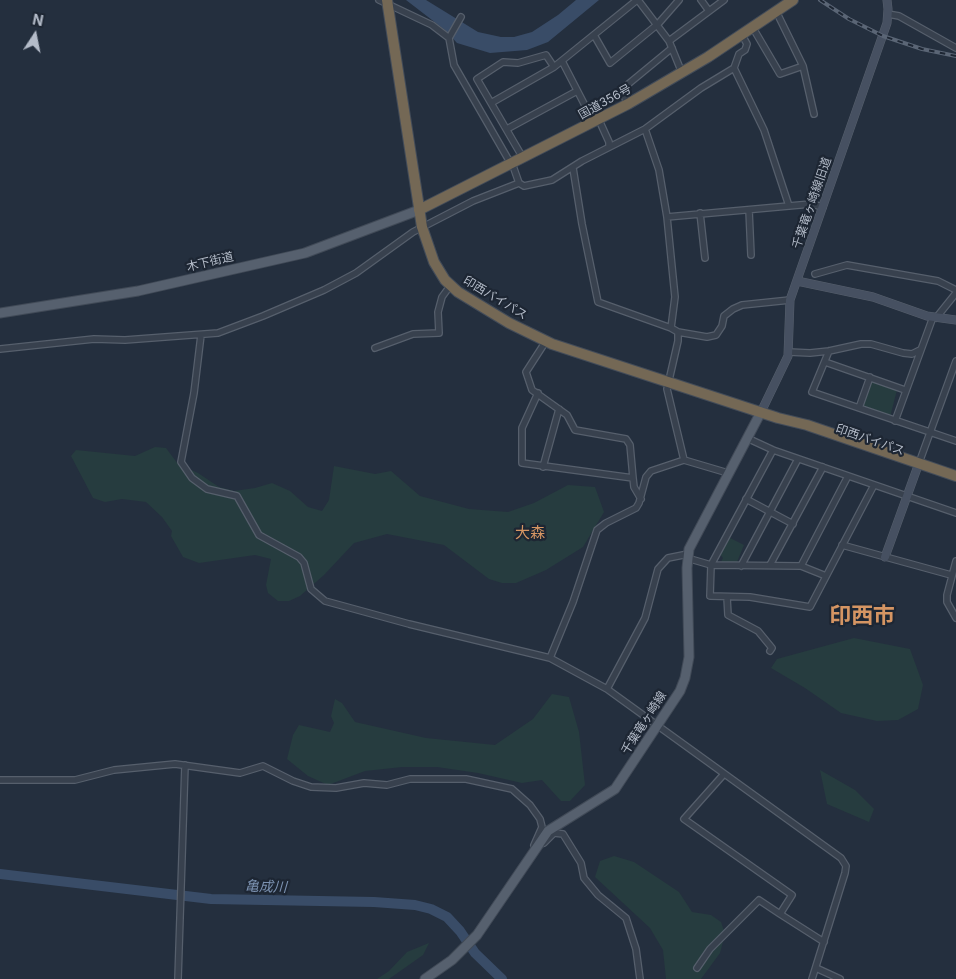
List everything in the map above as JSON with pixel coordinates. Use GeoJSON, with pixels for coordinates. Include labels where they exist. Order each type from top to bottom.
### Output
{"type":"FeatureCollection","features":[{"type":"Feature","properties":{"kind":"highway","name":"国道356号"},"geometry":{"type":"LineString","coordinates":[[419,210],[596,122],[682,73],[793,0]]}},
{"type":"Feature","properties":{"kind":"highway","name":"印西バイパス"},"geometry":{"type":"LineString","coordinates":[[384,1],[422,227],[434,262],[450,286],[480,307],[546,341],[778,418],[807,425],[918,466],[956,483]]}},
{"type":"Feature","properties":{"kind":"highway","name":"印西バイパス"},"geometry":{"type":"LineString","coordinates":[[918,466],[956,476]]}},
{"type":"Feature","properties":{"kind":"main road","name":"木下街道"},"geometry":{"type":"LineString","coordinates":[[0,313],[143,290],[305,253],[419,210]]}},
{"type":"Feature","properties":{"kind":"main road","name":"千葉竜ヶ崎線"},"geometry":{"type":"LineString","coordinates":[[426,979],[463,950],[474,938],[553,827],[615,789],[658,726],[682,686],[689,663],[688,556],[691,541],[760,412]]}},
{"type":"Feature","properties":{"kind":"street"},"geometry":{"type":"LineString","coordinates":[[491,103],[554,67],[638,0],[669,41],[682,73]]}},
{"type":"Feature","properties":{"kind":"street"},"geometry":{"type":"LineString","coordinates":[[594,35],[610,64],[658,24],[679,0]]}},
{"type":"Feature","properties":{"kind":"street"},"geometry":{"type":"LineString","coordinates":[[701,0],[709,11]]}},
{"type":"Feature","properties":{"kind":"street"},"geometry":{"type":"LineString","coordinates":[[669,41],[724,0]]}},
{"type":"Feature","properties":{"kind":"street","name":"千葉竜ヶ崎線旧道"},"geometry":{"type":"LineString","coordinates":[[760,412],[789,352],[790,300],[888,14],[887,0]]}},
{"type":"Feature","properties":{"kind":"street"},"geometry":{"type":"LineString","coordinates":[[384,1],[432,25],[449,38]]}},
{"type":"Feature","properties":{"kind":"street"},"geometry":{"type":"LineString","coordinates":[[776,11],[803,66],[814,114]]}},
{"type":"Feature","properties":{"kind":"street"},"geometry":{"type":"LineString","coordinates":[[888,14],[899,16],[956,48]]}},
{"type":"Feature","properties":{"kind":"street"},"geometry":{"type":"LineString","coordinates":[[461,17],[449,38],[454,65],[512,164],[519,182],[524,186],[541,184],[645,129],[701,88],[734,68],[739,54],[745,50],[747,44],[742,35]]}},
{"type":"Feature","properties":{"kind":"street"},"geometry":{"type":"LineString","coordinates":[[753,28],[780,74],[803,66]]}},
{"type":"Feature","properties":{"kind":"street"},"geometry":{"type":"LineString","coordinates":[[628,104],[621,90],[672,48]]}},
{"type":"Feature","properties":{"kind":"street"},"geometry":{"type":"LineString","coordinates":[[523,158],[477,79],[504,62],[518,62],[546,55],[554,67]]}},
{"type":"Feature","properties":{"kind":"street"},"geometry":{"type":"LineString","coordinates":[[562,61],[609,147]]}},
{"type":"Feature","properties":{"kind":"street"},"geometry":{"type":"LineString","coordinates":[[734,68],[764,130],[789,206]]}},
{"type":"Feature","properties":{"kind":"street"},"geometry":{"type":"LineString","coordinates":[[507,129],[577,91]]}},
{"type":"Feature","properties":{"kind":"street"},"geometry":{"type":"LineString","coordinates":[[645,129],[659,170],[667,216],[674,297],[671,328]]}},
{"type":"Feature","properties":{"kind":"street"},"geometry":{"type":"LineString","coordinates":[[574,168],[582,224],[598,302],[678,332],[707,337],[716,335],[722,326],[724,316],[733,309],[742,305],[790,300]]}},
{"type":"Feature","properties":{"kind":"street"},"geometry":{"type":"LineString","coordinates":[[0,349],[94,339],[125,340],[218,333],[324,290],[356,273],[422,227],[473,201],[519,182]]}},
{"type":"Feature","properties":{"kind":"street"},"geometry":{"type":"LineString","coordinates":[[667,216],[812,204],[823,207]]}},
{"type":"Feature","properties":{"kind":"street"},"geometry":{"type":"LineString","coordinates":[[749,210],[751,254]]}},
{"type":"Feature","properties":{"kind":"street"},"geometry":{"type":"LineString","coordinates":[[700,213],[704,258]]}},
{"type":"Feature","properties":{"kind":"street"},"geometry":{"type":"LineString","coordinates":[[815,274],[853,265],[938,281],[956,291],[934,318],[920,350],[896,420]]}},
{"type":"Feature","properties":{"kind":"street"},"geometry":{"type":"LineString","coordinates":[[797,281],[873,297],[934,318],[956,320]]}},
{"type":"Feature","properties":{"kind":"street"},"geometry":{"type":"LineString","coordinates":[[375,348],[413,334],[439,333],[438,312],[442,297],[450,286]]}},
{"type":"Feature","properties":{"kind":"street"},"geometry":{"type":"LineString","coordinates":[[678,332],[678,341],[668,382],[668,396],[684,460]]}},
{"type":"Feature","properties":{"kind":"street"},"geometry":{"type":"LineString","coordinates":[[201,335],[194,393],[181,462],[192,478],[202,486],[237,496],[259,535],[299,557],[304,564],[309,584],[316,594],[326,601],[550,658],[608,689],[845,862],[844,874],[812,979]]}},
{"type":"Feature","properties":{"kind":"street"},"geometry":{"type":"LineString","coordinates":[[546,341],[526,372],[532,390],[559,409],[578,431],[626,439],[630,445],[634,487],[641,499]]}},
{"type":"Feature","properties":{"kind":"street"},"geometry":{"type":"LineString","coordinates":[[789,352],[810,353],[829,351],[861,344],[871,344],[912,354],[920,350]]}},
{"type":"Feature","properties":{"kind":"street"},"geometry":{"type":"LineString","coordinates":[[829,351],[812,392],[956,441]]}},
{"type":"Feature","properties":{"kind":"street"},"geometry":{"type":"LineString","coordinates":[[885,557],[956,360]]}},
{"type":"Feature","properties":{"kind":"street"},"geometry":{"type":"LineString","coordinates":[[825,362],[906,390]]}},
{"type":"Feature","properties":{"kind":"street"},"geometry":{"type":"LineString","coordinates":[[859,408],[870,377]]}},
{"type":"Feature","properties":{"kind":"street"},"geometry":{"type":"LineString","coordinates":[[538,393],[522,428],[522,463],[634,478]]}},
{"type":"Feature","properties":{"kind":"street"},"geometry":{"type":"LineString","coordinates":[[543,467],[559,409]]}},
{"type":"Feature","properties":{"kind":"street"},"geometry":{"type":"LineString","coordinates":[[747,438],[772,450],[956,513]]}},
{"type":"Feature","properties":{"kind":"street"},"geometry":{"type":"LineString","coordinates":[[772,450],[711,565],[710,596],[750,597],[810,607],[874,485]]}},
{"type":"Feature","properties":{"kind":"street"},"geometry":{"type":"LineString","coordinates":[[741,566],[798,459]]}},
{"type":"Feature","properties":{"kind":"street"},"geometry":{"type":"LineString","coordinates":[[550,658],[573,602],[597,530],[606,523],[636,508],[641,499],[646,477],[651,471],[684,460],[728,473]]}},
{"type":"Feature","properties":{"kind":"street"},"geometry":{"type":"LineString","coordinates":[[770,565],[823,467]]}},
{"type":"Feature","properties":{"kind":"street"},"geometry":{"type":"LineString","coordinates":[[800,566],[848,476]]}},
{"type":"Feature","properties":{"kind":"street"},"geometry":{"type":"LineString","coordinates":[[746,499],[793,524]]}},
{"type":"Feature","properties":{"kind":"street"},"geometry":{"type":"LineString","coordinates":[[842,545],[951,576]]}},
{"type":"Feature","properties":{"kind":"street"},"geometry":{"type":"LineString","coordinates":[[608,689],[645,618],[658,568],[663,562],[675,555],[688,556],[711,565],[800,566],[826,576]]}},
{"type":"Feature","properties":{"kind":"street"},"geometry":{"type":"LineString","coordinates":[[956,561],[948,587],[947,602],[956,618]]}},
{"type":"Feature","properties":{"kind":"street"},"geometry":{"type":"LineString","coordinates":[[727,597],[728,616],[758,631],[772,648],[770,651]]}},
{"type":"Feature","properties":{"kind":"street"},"geometry":{"type":"LineString","coordinates":[[178,979],[185,765]]}},
{"type":"Feature","properties":{"kind":"street"},"geometry":{"type":"LineString","coordinates":[[0,780],[75,780],[114,770],[185,765],[224,772],[240,772],[263,766],[293,782],[311,787],[336,788],[364,783],[387,785],[410,779],[466,778],[512,790],[530,805],[540,818],[542,827],[534,845],[544,843],[556,832],[563,834],[581,863],[584,878],[598,895],[626,918],[636,949],[640,979]]}},
{"type":"Feature","properties":{"kind":"street"},"geometry":{"type":"LineString","coordinates":[[724,774],[684,819],[792,895],[780,914]]}},
{"type":"Feature","properties":{"kind":"street"},"geometry":{"type":"LineString","coordinates":[[697,968],[710,949],[759,900],[824,942]]}},
{"type":"Feature","properties":{"kind":"street"},"geometry":{"type":"LineString","coordinates":[[816,968],[840,979]]}},
{"type":"Feature","properties":{"kind":"green space"},"geometry":{"type":"Polygon","coordinates":[[[871,381],[897,390],[890,417],[861,407],[871,381]]]}},
{"type":"Feature","properties":{"kind":"green space"},"geometry":{"type":"Polygon","coordinates":[[[155,447],[166,448],[178,464],[198,473],[219,487],[234,491],[272,483],[290,491],[308,507],[322,511],[329,500],[334,466],[375,474],[391,471],[420,496],[469,509],[508,512],[534,503],[568,485],[595,487],[604,512],[583,547],[546,570],[516,583],[502,583],[489,579],[444,545],[387,534],[354,543],[324,575],[300,596],[289,601],[278,601],[268,593],[266,585],[271,559],[255,555],[199,563],[183,557],[171,536],[172,531],[162,517],[146,502],[122,499],[105,502],[93,498],[71,456],[76,450],[135,456],[155,447]]]}},
{"type":"Feature","properties":{"kind":"green space"},"geometry":{"type":"Polygon","coordinates":[[[728,537],[744,545],[737,562],[721,562],[723,558],[719,553],[728,537]]]}},
{"type":"Feature","properties":{"kind":"green space"},"geometry":{"type":"Polygon","coordinates":[[[854,638],[910,649],[923,685],[918,709],[898,720],[877,721],[841,713],[805,688],[771,668],[777,659],[854,638]]]}},
{"type":"Feature","properties":{"kind":"green space"},"geometry":{"type":"Polygon","coordinates":[[[552,694],[569,697],[579,732],[585,785],[570,801],[561,801],[542,780],[522,783],[478,773],[437,767],[402,767],[365,771],[328,785],[308,776],[287,759],[293,735],[299,725],[330,732],[334,723],[331,716],[335,699],[342,703],[355,722],[426,738],[495,745],[533,719],[552,694]]]}},
{"type":"Feature","properties":{"kind":"green space"},"geometry":{"type":"Polygon","coordinates":[[[820,770],[855,790],[874,809],[869,822],[827,804],[820,770]]]}},
{"type":"Feature","properties":{"kind":"green space"},"geometry":{"type":"Polygon","coordinates":[[[614,856],[634,862],[679,892],[692,912],[711,915],[721,922],[725,934],[720,953],[701,979],[666,979],[663,950],[650,928],[595,877],[600,861],[614,856]]]}},
{"type":"Feature","properties":{"kind":"green space"},"geometry":{"type":"Polygon","coordinates":[[[429,943],[423,955],[389,979],[377,979],[389,971],[407,952],[429,943]]]}},
{"type":"Feature","properties":{"kind":"water"},"geometry":{"type":"Polygon","coordinates":[[[406,0],[426,0],[478,32],[501,37],[514,37],[532,32],[558,15],[576,0],[599,0],[548,42],[527,50],[490,53],[457,43],[445,30],[406,0]]]}},
{"type":"Feature","properties":{"kind":"waterway","name":"亀成川"},"geometry":{"type":"LineString","coordinates":[[0,874],[211,899],[374,902],[415,905],[431,909],[447,917],[460,931],[475,953],[502,979]]}},
{"type":"Feature","properties":{"kind":"railway"},"geometry":{"type":"LineString","coordinates":[[820,0],[849,19],[883,36],[922,49],[956,56]]}},
{"type":"Feature","properties":{"kind":"district","name":"大森"},"geometry":{"type":"Point","coordinates":[530,533]}},
{"type":"Feature","properties":{"kind":"district","name":"印西市"},"geometry":{"type":"Point","coordinates":[862,616]}}]}
